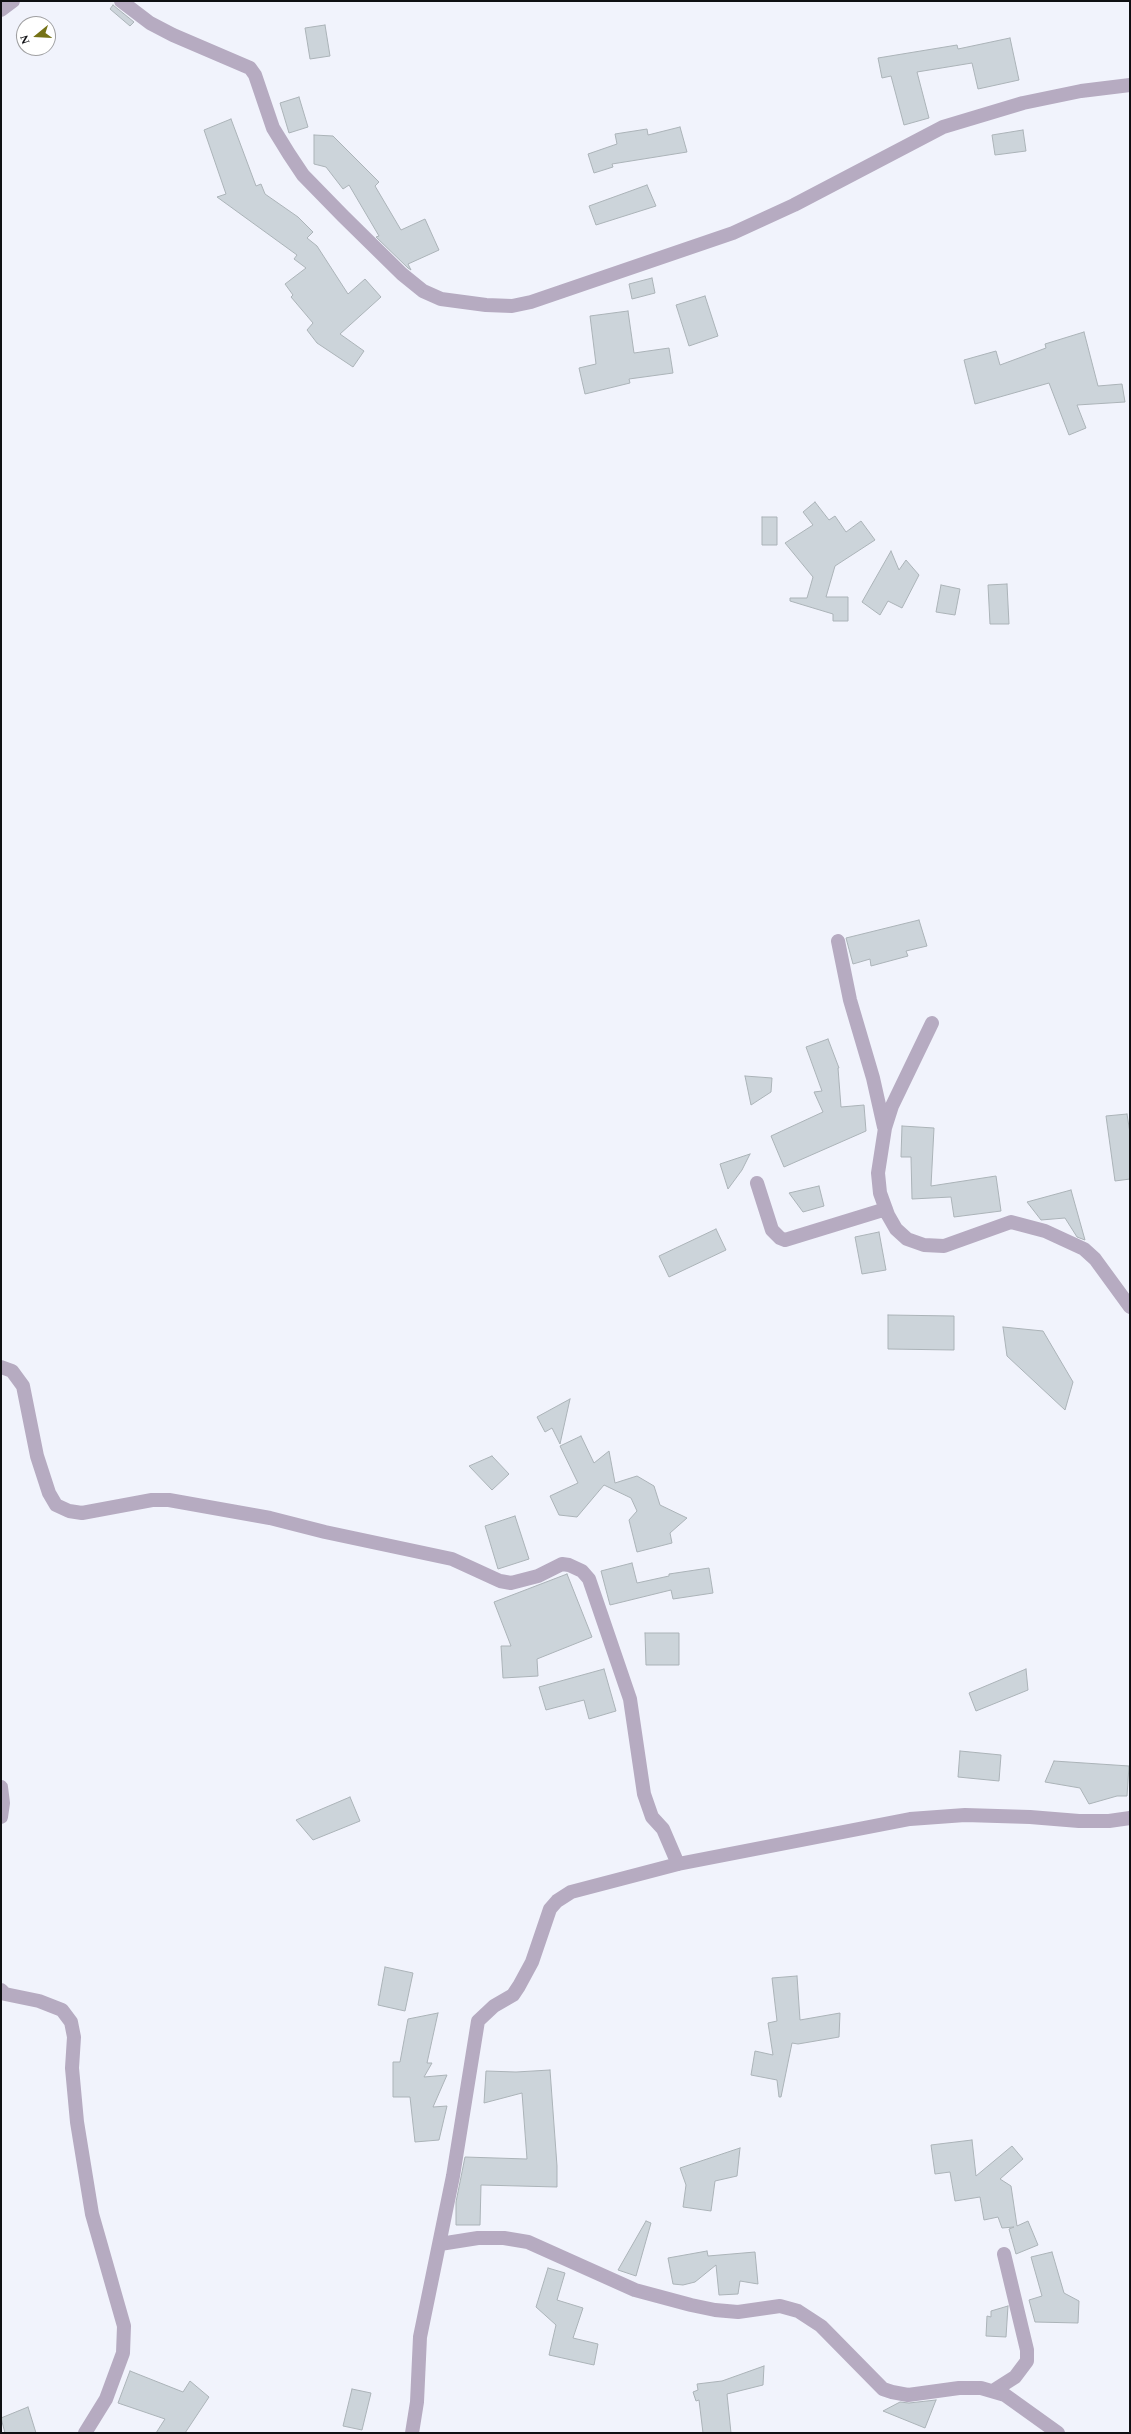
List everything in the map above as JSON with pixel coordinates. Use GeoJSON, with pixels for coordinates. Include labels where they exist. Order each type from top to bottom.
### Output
{"type":"FeatureCollection","features":[{"type":"Feature","properties":{"kind":"street"},"geometry":{"type":"LineString","coordinates":[[1,10],[13,1]]}},
{"type":"Feature","properties":{"kind":"street"},"geometry":{"type":"LineString","coordinates":[[121,1],[150,23],[173,35],[250,68],[255,76],[273,128],[289,154],[303,174],[338,210],[402,274],[423,291],[441,299],[486,305],[512,306],[531,302],[733,233],[794,205],[943,127],[1022,103],[1081,91],[1130,85]]}},
{"type":"Feature","properties":{"kind":"street"},"geometry":{"type":"LineString","coordinates":[[838,941],[850,1000],[873,1078],[884,1128]]}},
{"type":"Feature","properties":{"kind":"street"},"geometry":{"type":"LineString","coordinates":[[932,1024],[892,1106],[884,1128],[878,1173],[880,1192],[886,1209],[896,1229],[907,1239],[924,1245],[944,1246],[1011,1222],[1045,1231],[1084,1249],[1095,1259],[1130,1307]]}},
{"type":"Feature","properties":{"kind":"street"},"geometry":{"type":"LineString","coordinates":[[757,1183],[772,1230],[780,1238],[785,1240],[886,1209]]}},
{"type":"Feature","properties":{"kind":"street"},"geometry":{"type":"LineString","coordinates":[[1,1367],[12,1371],[23,1386],[37,1456],[49,1493],[56,1504],[69,1511],[82,1513],[152,1500],[169,1500],[270,1518],[363,1541],[452,1559],[500,1580],[511,1583],[538,1576],[562,1564],[576,1567],[585,1575],[604,1622],[630,1699],[644,1794],[652,1817],[663,1829],[678,1864]]}},
{"type":"Feature","properties":{"kind":"street"},"geometry":{"type":"LineString","coordinates":[[1,1787],[3,1803],[1,1817]]}},
{"type":"Feature","properties":{"kind":"street"},"geometry":{"type":"LineString","coordinates":[[412,2433],[417,2402],[420,2337],[440,2244],[478,2021],[494,2006],[513,1995],[519,1986],[532,1962],[550,1909],[557,1901],[571,1892],[678,1864],[890,1823],[933,1817],[1030,1817],[1079,1821],[1109,1821],[1130,1818]]}},
{"type":"Feature","properties":{"kind":"street"},"geometry":{"type":"LineString","coordinates":[[1,1990],[5,1994],[40,2001],[62,2010],[71,2022],[74,2037],[72,2068],[77,2122],[92,2214],[124,2326],[123,2353],[106,2398],[85,2433]]}},
{"type":"Feature","properties":{"kind":"street"},"geometry":{"type":"LineString","coordinates":[[440,2244],[478,2238],[504,2238],[528,2242],[635,2290],[691,2305],[715,2310],[738,2312],[780,2306],[798,2311],[821,2326],[879,2385],[892,2392],[908,2395],[959,2388],[980,2388],[993,2391],[1005,2395],[1058,2433]]}},
{"type":"Feature","properties":{"kind":"street"},"geometry":{"type":"LineString","coordinates":[[993,2391],[1015,2377],[1027,2361],[1027,2350],[1004,2254]]}},
{"type":"Feature","properties":{"kind":"building"},"geometry":{"type":"Polygon","coordinates":[[[113,5],[134,22],[130,26],[110,9],[113,5]]]}},
{"type":"Feature","properties":{"kind":"building"},"geometry":{"type":"Polygon","coordinates":[[[325,25],[330,56],[310,59],[305,28],[325,25]]]}},
{"type":"Feature","properties":{"kind":"building"},"geometry":{"type":"Polygon","coordinates":[[[1010,38],[1019,80],[978,89],[972,63],[917,72],[929,118],[904,125],[891,76],[882,78],[878,58],[957,45],[958,49],[1010,38]]]}},
{"type":"Feature","properties":{"kind":"building"},"geometry":{"type":"Polygon","coordinates":[[[299,97],[308,127],[289,133],[280,103],[299,97]]]}},
{"type":"Feature","properties":{"kind":"building"},"geometry":{"type":"Polygon","coordinates":[[[231,119],[256,186],[261,184],[265,194],[298,217],[313,232],[307,238],[317,246],[348,294],[365,279],[381,297],[340,334],[364,351],[353,367],[317,343],[307,330],[313,323],[291,297],[293,295],[285,284],[306,268],[294,259],[297,255],[217,197],[226,194],[204,130],[231,119]]]}},
{"type":"Feature","properties":{"kind":"building"},"geometry":{"type":"Polygon","coordinates":[[[680,127],[687,152],[612,164],[613,167],[594,173],[588,154],[617,144],[615,134],[647,129],[648,135],[680,127]]]}},
{"type":"Feature","properties":{"kind":"building"},"geometry":{"type":"Polygon","coordinates":[[[1023,130],[1026,151],[995,155],[992,135],[1023,130]]]}},
{"type":"Feature","properties":{"kind":"building"},"geometry":{"type":"Polygon","coordinates":[[[314,135],[333,136],[379,182],[375,186],[401,230],[425,219],[439,250],[408,264],[411,270],[408,268],[376,237],[379,236],[349,185],[343,189],[326,167],[314,164],[314,135]]]}},
{"type":"Feature","properties":{"kind":"building"},"geometry":{"type":"Polygon","coordinates":[[[647,185],[656,206],[596,225],[589,206],[647,185]]]}},
{"type":"Feature","properties":{"kind":"building"},"geometry":{"type":"Polygon","coordinates":[[[652,278],[655,293],[632,299],[629,284],[652,278]]]}},
{"type":"Feature","properties":{"kind":"building"},"geometry":{"type":"Polygon","coordinates":[[[705,296],[718,336],[689,346],[676,305],[705,296]]]}},
{"type":"Feature","properties":{"kind":"building"},"geometry":{"type":"Polygon","coordinates":[[[628,311],[634,353],[669,348],[673,373],[629,379],[630,383],[585,394],[579,368],[596,364],[590,316],[628,311]]]}},
{"type":"Feature","properties":{"kind":"building"},"geometry":{"type":"Polygon","coordinates":[[[1084,332],[1098,386],[1122,384],[1125,402],[1077,405],[1086,428],[1069,435],[1049,383],[975,404],[964,360],[996,351],[1000,365],[1046,348],[1045,344],[1084,332]]]}},
{"type":"Feature","properties":{"kind":"building"},"geometry":{"type":"Polygon","coordinates":[[[815,502],[829,520],[835,516],[846,532],[861,521],[875,540],[835,566],[826,597],[848,597],[848,621],[833,621],[833,614],[790,601],[790,598],[807,598],[813,577],[785,543],[813,525],[803,512],[815,502]]]}},
{"type":"Feature","properties":{"kind":"building"},"geometry":{"type":"Polygon","coordinates":[[[762,517],[777,517],[777,545],[762,545],[762,517]]]}},
{"type":"Feature","properties":{"kind":"building"},"geometry":{"type":"Polygon","coordinates":[[[891,551],[899,570],[906,560],[919,575],[902,608],[888,601],[880,615],[862,602],[891,551]]]}},
{"type":"Feature","properties":{"kind":"building"},"geometry":{"type":"Polygon","coordinates":[[[1007,584],[1009,624],[990,624],[988,585],[1007,584]]]}},
{"type":"Feature","properties":{"kind":"building"},"geometry":{"type":"Polygon","coordinates":[[[941,585],[960,589],[955,615],[936,612],[941,585]]]}},
{"type":"Feature","properties":{"kind":"building"},"geometry":{"type":"Polygon","coordinates":[[[919,920],[927,946],[906,951],[908,956],[871,966],[870,959],[853,964],[846,938],[919,920]]]}},
{"type":"Feature","properties":{"kind":"building"},"geometry":{"type":"Polygon","coordinates":[[[828,1039],[839,1068],[841,1107],[864,1105],[866,1131],[784,1167],[771,1136],[823,1112],[814,1092],[822,1091],[806,1047],[828,1039]]]}},
{"type":"Feature","properties":{"kind":"building"},"geometry":{"type":"Polygon","coordinates":[[[745,1076],[772,1078],[771,1092],[751,1105],[745,1076]]]}},
{"type":"Feature","properties":{"kind":"building"},"geometry":{"type":"Polygon","coordinates":[[[1127,1114],[1130,1133],[1130,1179],[1115,1181],[1106,1116],[1127,1114]]]}},
{"type":"Feature","properties":{"kind":"building"},"geometry":{"type":"Polygon","coordinates":[[[902,1126],[934,1128],[931,1186],[996,1176],[1001,1211],[954,1217],[951,1197],[912,1199],[911,1157],[901,1157],[902,1126]]]}},
{"type":"Feature","properties":{"kind":"building"},"geometry":{"type":"Polygon","coordinates":[[[750,1154],[742,1170],[728,1189],[720,1164],[750,1154]]]}},
{"type":"Feature","properties":{"kind":"building"},"geometry":{"type":"Polygon","coordinates":[[[819,1186],[824,1206],[803,1212],[789,1193],[819,1186]]]}},
{"type":"Feature","properties":{"kind":"building"},"geometry":{"type":"Polygon","coordinates":[[[1071,1190],[1085,1240],[1077,1237],[1065,1218],[1041,1220],[1027,1202],[1071,1190]]]}},
{"type":"Feature","properties":{"kind":"building"},"geometry":{"type":"Polygon","coordinates":[[[716,1229],[726,1250],[669,1277],[659,1256],[716,1229]]]}},
{"type":"Feature","properties":{"kind":"building"},"geometry":{"type":"Polygon","coordinates":[[[879,1232],[886,1270],[862,1274],[855,1237],[879,1232]]]}},
{"type":"Feature","properties":{"kind":"building"},"geometry":{"type":"Polygon","coordinates":[[[888,1315],[954,1316],[954,1350],[888,1349],[888,1315]]]}},
{"type":"Feature","properties":{"kind":"building"},"geometry":{"type":"Polygon","coordinates":[[[1003,1327],[1043,1331],[1073,1382],[1065,1410],[1007,1356],[1003,1327]]]}},
{"type":"Feature","properties":{"kind":"building"},"geometry":{"type":"Polygon","coordinates":[[[570,1399],[560,1444],[552,1428],[545,1432],[537,1417],[570,1399]]]}},
{"type":"Feature","properties":{"kind":"building"},"geometry":{"type":"Polygon","coordinates":[[[581,1436],[594,1463],[609,1451],[615,1483],[637,1476],[654,1486],[660,1505],[687,1518],[670,1533],[672,1543],[637,1552],[629,1520],[637,1511],[631,1498],[604,1485],[577,1517],[559,1515],[550,1496],[578,1483],[560,1446],[581,1436]]]}},
{"type":"Feature","properties":{"kind":"building"},"geometry":{"type":"Polygon","coordinates":[[[492,1456],[509,1474],[492,1490],[469,1466],[492,1456]]]}},
{"type":"Feature","properties":{"kind":"building"},"geometry":{"type":"Polygon","coordinates":[[[515,1516],[529,1559],[498,1569],[485,1526],[515,1516]]]}},
{"type":"Feature","properties":{"kind":"building"},"geometry":{"type":"Polygon","coordinates":[[[632,1563],[637,1583],[669,1576],[669,1574],[709,1568],[713,1593],[673,1599],[671,1590],[610,1605],[601,1571],[632,1563]]]}},
{"type":"Feature","properties":{"kind":"building"},"geometry":{"type":"Polygon","coordinates":[[[567,1574],[592,1637],[537,1659],[538,1676],[503,1678],[501,1646],[511,1646],[494,1602],[567,1574]]]}},
{"type":"Feature","properties":{"kind":"building"},"geometry":{"type":"Polygon","coordinates":[[[645,1633],[679,1633],[679,1665],[646,1665],[645,1633]]]}},
{"type":"Feature","properties":{"kind":"building"},"geometry":{"type":"Polygon","coordinates":[[[604,1669],[616,1711],[589,1719],[584,1700],[546,1710],[539,1687],[604,1669]]]}},
{"type":"Feature","properties":{"kind":"building"},"geometry":{"type":"Polygon","coordinates":[[[1026,1669],[1028,1690],[976,1711],[969,1693],[1026,1669]]]}},
{"type":"Feature","properties":{"kind":"building"},"geometry":{"type":"Polygon","coordinates":[[[960,1751],[1001,1755],[999,1781],[958,1777],[960,1751]]]}},
{"type":"Feature","properties":{"kind":"building"},"geometry":{"type":"Polygon","coordinates":[[[1054,1761],[1129,1766],[1127,1796],[1117,1796],[1089,1804],[1080,1788],[1045,1782],[1054,1761]]]}},
{"type":"Feature","properties":{"kind":"building"},"geometry":{"type":"Polygon","coordinates":[[[350,1797],[360,1821],[313,1840],[296,1820],[350,1797]]]}},
{"type":"Feature","properties":{"kind":"building"},"geometry":{"type":"Polygon","coordinates":[[[385,1967],[413,1973],[405,2011],[378,2005],[385,1967]]]}},
{"type":"Feature","properties":{"kind":"building"},"geometry":{"type":"Polygon","coordinates":[[[797,1976],[800,2020],[840,2013],[839,2037],[798,2044],[792,2043],[781,2097],[779,2097],[777,2080],[751,2075],[755,2051],[773,2055],[768,2023],[777,2021],[772,1978],[797,1976]]]}},
{"type":"Feature","properties":{"kind":"building"},"geometry":{"type":"Polygon","coordinates":[[[438,2013],[427,2063],[432,2063],[424,2077],[447,2075],[433,2107],[447,2106],[439,2140],[415,2142],[410,2097],[393,2097],[393,2062],[400,2062],[408,2019],[438,2013]]]}},
{"type":"Feature","properties":{"kind":"building"},"geometry":{"type":"Polygon","coordinates":[[[550,2070],[557,2166],[557,2187],[481,2185],[480,2225],[456,2225],[456,2202],[465,2157],[527,2159],[522,2093],[484,2103],[486,2071],[516,2072],[550,2070]]]}},
{"type":"Feature","properties":{"kind":"building"},"geometry":{"type":"Polygon","coordinates":[[[972,2140],[976,2176],[1012,2146],[1023,2159],[1000,2179],[1011,2186],[1017,2226],[1028,2221],[1038,2245],[1016,2254],[1009,2229],[1014,2227],[1002,2228],[998,2217],[984,2220],[980,2197],[955,2201],[950,2172],[935,2174],[931,2145],[972,2140]]]}},
{"type":"Feature","properties":{"kind":"building"},"geometry":{"type":"Polygon","coordinates":[[[740,2148],[737,2176],[715,2181],[711,2211],[683,2207],[686,2185],[680,2168],[740,2148]]]}},
{"type":"Feature","properties":{"kind":"building"},"geometry":{"type":"Polygon","coordinates":[[[646,2221],[651,2223],[636,2276],[618,2270],[646,2221]]]}},
{"type":"Feature","properties":{"kind":"building"},"geometry":{"type":"Polygon","coordinates":[[[707,2251],[708,2256],[755,2252],[758,2284],[740,2281],[738,2294],[719,2295],[716,2265],[695,2282],[683,2285],[673,2284],[668,2258],[707,2251]]]}},
{"type":"Feature","properties":{"kind":"building"},"geometry":{"type":"Polygon","coordinates":[[[1052,2252],[1064,2293],[1079,2301],[1078,2323],[1035,2322],[1029,2300],[1042,2296],[1031,2257],[1052,2252]]]}},
{"type":"Feature","properties":{"kind":"building"},"geometry":{"type":"Polygon","coordinates":[[[548,2268],[565,2273],[557,2300],[583,2308],[573,2338],[598,2344],[594,2365],[549,2355],[556,2325],[536,2307],[548,2268]]]}},
{"type":"Feature","properties":{"kind":"building"},"geometry":{"type":"Polygon","coordinates":[[[1008,2306],[1006,2337],[986,2336],[987,2316],[991,2317],[991,2311],[1008,2306]]]}},
{"type":"Feature","properties":{"kind":"building"},"geometry":{"type":"Polygon","coordinates":[[[764,2366],[763,2385],[727,2394],[731,2433],[703,2433],[699,2400],[696,2401],[693,2392],[698,2390],[697,2384],[722,2381],[764,2366]]]}},
{"type":"Feature","properties":{"kind":"building"},"geometry":{"type":"Polygon","coordinates":[[[130,2371],[183,2392],[190,2381],[209,2397],[185,2433],[156,2433],[165,2419],[118,2403],[130,2371]]]}},
{"type":"Feature","properties":{"kind":"building"},"geometry":{"type":"Polygon","coordinates":[[[352,2389],[371,2393],[362,2430],[343,2426],[352,2389]]]}},
{"type":"Feature","properties":{"kind":"building"},"geometry":{"type":"Polygon","coordinates":[[[936,2400],[925,2428],[883,2411],[900,2402],[909,2403],[936,2400]]]}},
{"type":"Feature","properties":{"kind":"building"},"geometry":{"type":"Polygon","coordinates":[[[28,2407],[36,2433],[5,2433],[1,2418],[28,2407]]]}}]}
